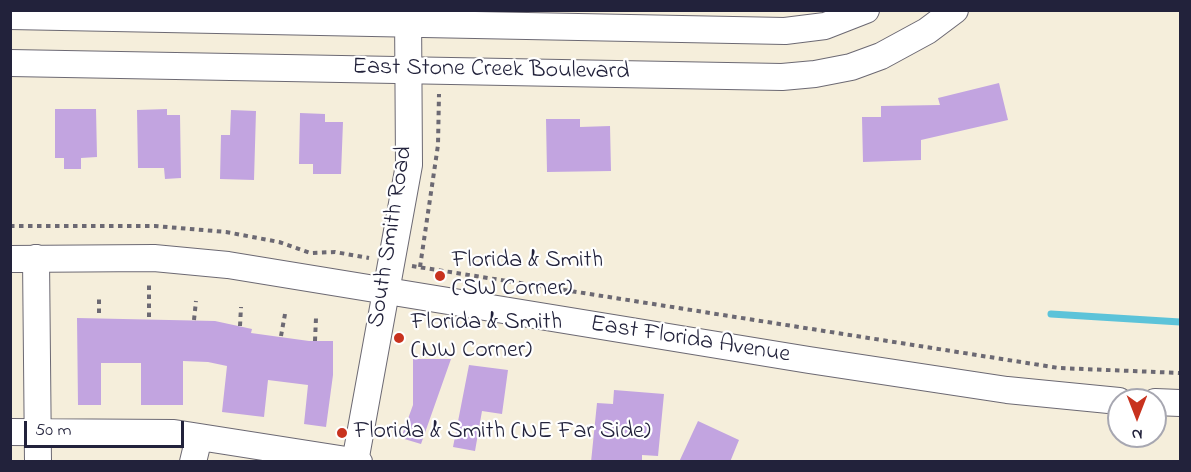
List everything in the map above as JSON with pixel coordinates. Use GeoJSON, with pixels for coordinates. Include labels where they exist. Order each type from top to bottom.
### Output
{"type":"FeatureCollection","features":[{"type":"Feature","properties":{"kind":"street","name":"East Stone Creek Boulevard"},"geometry":{"type":"LineString","coordinates":[[10,16],[407,17],[785,31],[825,26],[866,10]]}},
{"type":"Feature","properties":{"kind":"street","name":"East Stone Creek Boulevard"},"geometry":{"type":"LineString","coordinates":[[10,63],[770,77],[815,75],[851,67],[881,56],[927,31],[955,10]]}},
{"type":"Feature","properties":{"kind":"street","name":"South Smith Road"},"geometry":{"type":"LineString","coordinates":[[356,461],[408,165],[407,17]]}},
{"type":"Feature","properties":{"kind":"street"},"geometry":{"type":"LineString","coordinates":[[36,258],[38,462]]}},
{"type":"Feature","properties":{"kind":"street","name":"East Florida Avenue"},"geometry":{"type":"LineString","coordinates":[[10,259],[149,258],[228,265],[1006,390],[1107,400]]}},
{"type":"Feature","properties":{"kind":"street"},"geometry":{"type":"LineString","coordinates":[[10,432],[174,433],[356,461]]}},
{"type":"Feature","properties":{"kind":"street"},"geometry":{"type":"LineString","coordinates":[[193,462],[199,436]]}},
{"type":"Feature","properties":{"kind":"path"},"geometry":{"type":"LineString","coordinates":[[10,226],[155,226],[191,229],[256,237],[310,253],[335,252],[369,258]]}},
{"type":"Feature","properties":{"kind":"path"},"geometry":{"type":"LineString","coordinates":[[149,258],[149,317]]}},
{"type":"Feature","properties":{"kind":"path"},"geometry":{"type":"LineString","coordinates":[[416,266],[1059,368],[1180,373]]}},
{"type":"Feature","properties":{"kind":"path"},"geometry":{"type":"LineString","coordinates":[[99,297],[99,313]]}},
{"type":"Feature","properties":{"kind":"path"},"geometry":{"type":"LineString","coordinates":[[194,320],[196,301]]}},
{"type":"Feature","properties":{"kind":"path"},"geometry":{"type":"LineString","coordinates":[[240,326],[241,307]]}},
{"type":"Feature","properties":{"kind":"path"},"geometry":{"type":"LineString","coordinates":[[281,336],[285,314]]}},
{"type":"Feature","properties":{"kind":"path"},"geometry":{"type":"LineString","coordinates":[[315,340],[316,318]]}},
{"type":"Feature","properties":{"kind":"building"},"geometry":{"type":"Polygon","coordinates":[[[999,83],[1008,120],[921,140],[921,160],[863,162],[862,117],[881,117],[881,106],[940,105],[938,98],[999,83]]]}},
{"type":"Feature","properties":{"kind":"building"},"geometry":{"type":"Polygon","coordinates":[[[55,109],[96,109],[97,157],[81,158],[81,169],[64,169],[64,158],[55,158],[55,109]]]}},
{"type":"Feature","properties":{"kind":"building"},"geometry":{"type":"Polygon","coordinates":[[[167,109],[167,115],[180,115],[181,178],[165,179],[164,168],[138,168],[137,110],[167,109]]]}},
{"type":"Feature","properties":{"kind":"building"},"geometry":{"type":"Polygon","coordinates":[[[231,110],[256,111],[254,180],[220,179],[221,135],[230,135],[231,110]]]}},
{"type":"Feature","properties":{"kind":"building"},"geometry":{"type":"Polygon","coordinates":[[[300,113],[325,114],[325,122],[343,122],[341,174],[313,174],[313,164],[299,164],[300,113]]]}},
{"type":"Feature","properties":{"kind":"building"},"geometry":{"type":"Polygon","coordinates":[[[546,119],[580,119],[580,127],[610,126],[611,171],[547,172],[546,119]]]}},
{"type":"Feature","properties":{"kind":"building"},"geometry":{"type":"Polygon","coordinates":[[[77,318],[215,321],[252,329],[251,333],[309,341],[333,341],[333,375],[326,427],[304,424],[308,385],[268,380],[264,417],[222,412],[227,366],[208,362],[183,361],[183,405],[141,405],[141,363],[101,363],[101,405],[78,405],[77,318]]]}},
{"type":"Feature","properties":{"kind":"building"},"geometry":{"type":"Polygon","coordinates":[[[413,359],[451,359],[421,444],[401,438],[413,405],[413,359]]]}},
{"type":"Feature","properties":{"kind":"building"},"geometry":{"type":"Polygon","coordinates":[[[469,365],[508,370],[502,414],[482,411],[475,451],[453,447],[469,365]]]}},
{"type":"Feature","properties":{"kind":"building"},"geometry":{"type":"Polygon","coordinates":[[[614,390],[664,394],[658,456],[642,455],[642,462],[591,462],[597,403],[613,404],[614,390]]]}},
{"type":"Feature","properties":{"kind":"building"},"geometry":{"type":"Polygon","coordinates":[[[698,421],[739,440],[730,462],[679,462],[698,421]]]}},
{"type":"Feature","properties":{"kind":"waterway"},"geometry":{"type":"LineString","coordinates":[[1051,314],[1180,322]]}},
{"type":"Feature","properties":{"kind":"place","name":"Florida & Smith (SW Corner)"},"geometry":{"type":"Point","coordinates":[440,276]}},
{"type":"Feature","properties":{"kind":"place","name":"Florida & Smith (NW Corner)"},"geometry":{"type":"Point","coordinates":[399,338]}},
{"type":"Feature","properties":{"kind":"place","name":"Florida & Smith (NE Far Side)"},"geometry":{"type":"Point","coordinates":[342,433]}}]}
